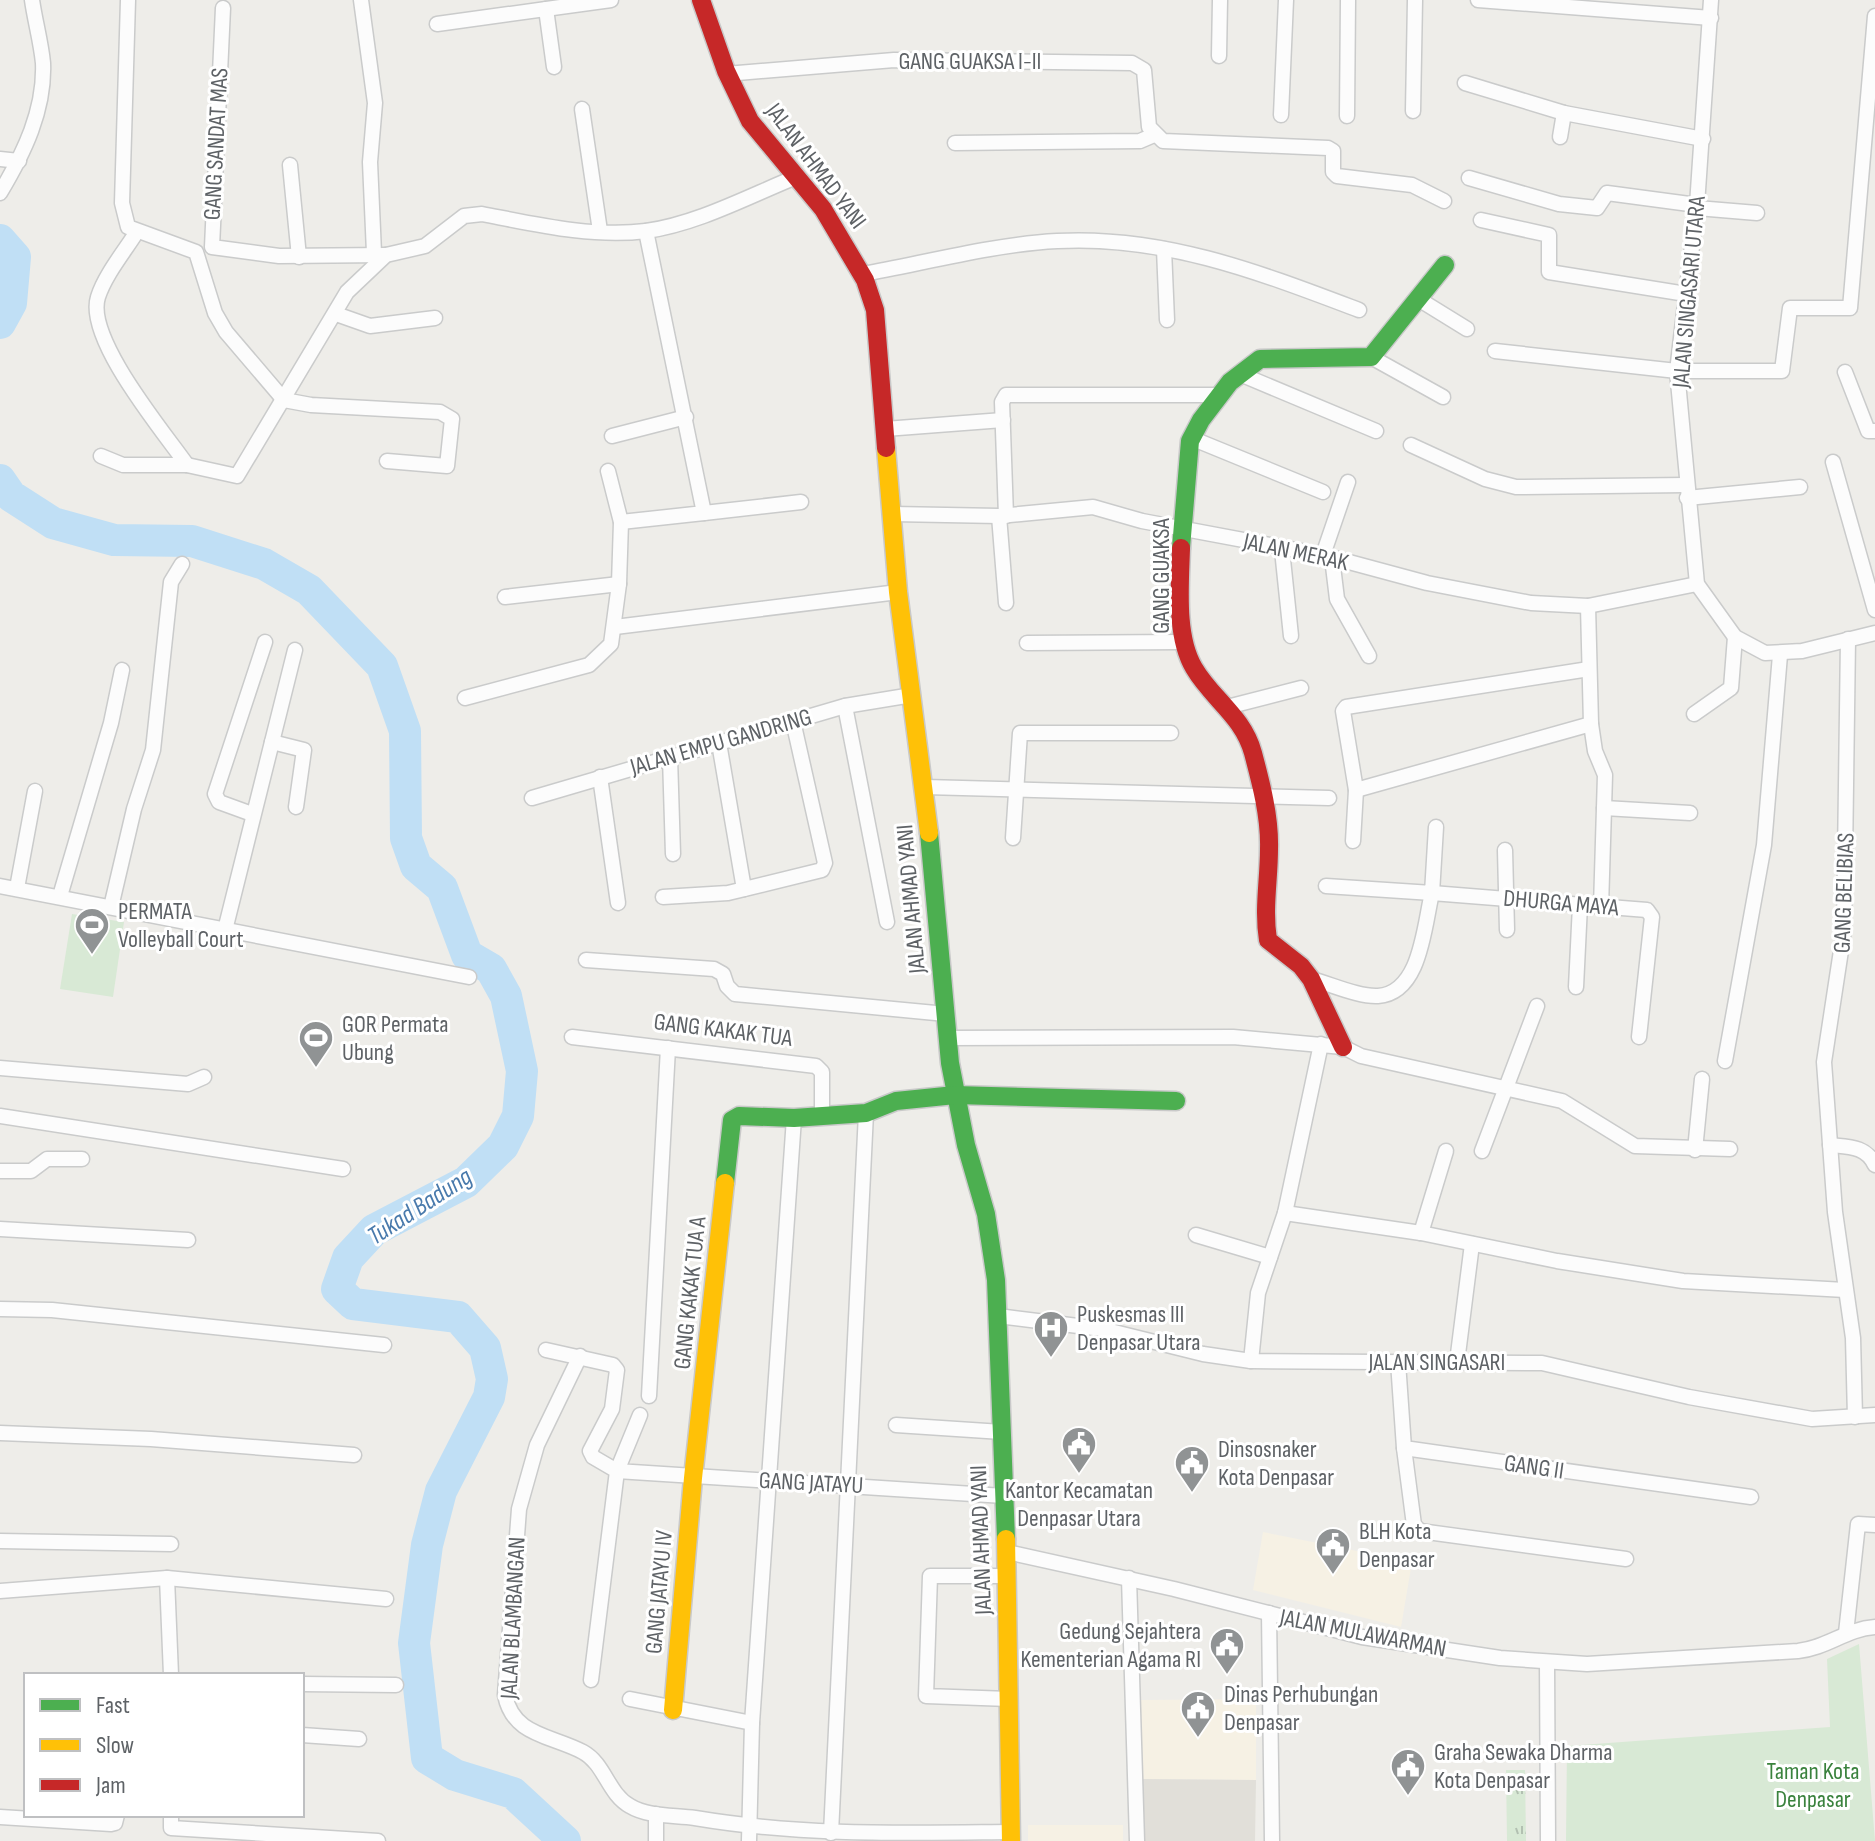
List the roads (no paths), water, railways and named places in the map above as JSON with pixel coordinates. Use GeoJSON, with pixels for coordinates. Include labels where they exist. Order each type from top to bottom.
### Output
{"type":"FeatureCollection","features":[{"type":"Feature","properties":{"kind":"street"},"geometry":{"type":"LineString","coordinates":[[0,193],[19,161],[40,106],[43,84],[32,0]]}},
{"type":"Feature","properties":{"kind":"street"},"geometry":{"type":"LineString","coordinates":[[128,0],[122,203],[128,227],[136,233],[196,252],[215,313],[226,332],[284,400],[311,405],[440,412],[452,419],[447,466],[387,461]]}},
{"type":"Feature","properties":{"kind":"street"},"geometry":{"type":"LineString","coordinates":[[101,456],[123,465],[187,465],[237,476],[347,292],[380,254],[370,162],[375,103],[361,0]]}},
{"type":"Feature","properties":{"kind":"street"},"geometry":{"type":"LineString","coordinates":[[437,24],[611,0]]}},
{"type":"Feature","properties":{"kind":"street","name":"JALAN AHMAD YANI"},"geometry":{"type":"LineString","coordinates":[[701,0],[726,74],[753,126],[814,195],[863,274],[875,310],[898,592],[925,787],[948,1038],[955,1095],[986,1214],[998,1316],[1008,1576],[1011,1836]]}},
{"type":"Feature","properties":{"kind":"street"},"geometry":{"type":"LineString","coordinates":[[1219,56],[1220,0]]}},
{"type":"Feature","properties":{"kind":"street"},"geometry":{"type":"LineString","coordinates":[[1281,115],[1286,0]]}},
{"type":"Feature","properties":{"kind":"street"},"geometry":{"type":"LineString","coordinates":[[1347,116],[1348,0]]}},
{"type":"Feature","properties":{"kind":"street"},"geometry":{"type":"LineString","coordinates":[[1413,111],[1415,0]]}},
{"type":"Feature","properties":{"kind":"street"},"geometry":{"type":"LineString","coordinates":[[1478,0],[1711,18]]}},
{"type":"Feature","properties":{"kind":"street","name":"JALAN SINGASARI UTARA"},"geometry":{"type":"LineString","coordinates":[[1697,584],[1677,371],[1697,206],[1711,0]]}},
{"type":"Feature","properties":{"kind":"street","name":"GANG SANDAT MAS"},"geometry":{"type":"LineString","coordinates":[[223,8],[212,247],[299,257],[380,254],[425,246],[464,216],[472,215],[600,231],[646,231],[685,221],[796,177]]}},
{"type":"Feature","properties":{"kind":"street"},"geometry":{"type":"LineString","coordinates":[[546,9],[554,67]]}},
{"type":"Feature","properties":{"kind":"street"},"geometry":{"type":"LineString","coordinates":[[1495,351],[1677,371],[1782,371],[1786,362],[1790,308],[1850,308],[1875,16]]}},
{"type":"Feature","properties":{"kind":"street","name":"GANG GUAKSA I-II"},"geometry":{"type":"LineString","coordinates":[[726,74],[894,60],[1132,63],[1144,70],[1149,127],[1154,135]]}},
{"type":"Feature","properties":{"kind":"street"},"geometry":{"type":"LineString","coordinates":[[1465,83],[1564,113],[1703,139]]}},
{"type":"Feature","properties":{"kind":"street"},"geometry":{"type":"LineString","coordinates":[[582,109],[600,231]]}},
{"type":"Feature","properties":{"kind":"street"},"geometry":{"type":"LineString","coordinates":[[1560,137],[1564,113]]}},
{"type":"Feature","properties":{"kind":"street"},"geometry":{"type":"LineString","coordinates":[[955,143],[1140,141],[1154,135],[1163,141],[1328,148],[1333,151],[1333,172],[1337,176],[1412,185],[1444,201]]}},
{"type":"Feature","properties":{"kind":"street"},"geometry":{"type":"LineString","coordinates":[[0,159],[19,161]]}},
{"type":"Feature","properties":{"kind":"street"},"geometry":{"type":"LineString","coordinates":[[290,165],[299,257]]}},
{"type":"Feature","properties":{"kind":"street"},"geometry":{"type":"LineString","coordinates":[[1469,178],[1559,204],[1597,208],[1607,193],[1757,213]]}},
{"type":"Feature","properties":{"kind":"street"},"geometry":{"type":"LineString","coordinates":[[1481,220],[1549,235],[1549,272],[1686,294]]}},
{"type":"Feature","properties":{"kind":"street"},"geometry":{"type":"LineString","coordinates":[[646,231],[704,513]]}},
{"type":"Feature","properties":{"kind":"street"},"geometry":{"type":"LineString","coordinates":[[136,233],[97,299],[97,313],[118,368],[187,465]]}},
{"type":"Feature","properties":{"kind":"street"},"geometry":{"type":"LineString","coordinates":[[863,274],[1057,241],[1192,252],[1249,268],[1359,310]]}},
{"type":"Feature","properties":{"kind":"street"},"geometry":{"type":"LineString","coordinates":[[1164,249],[1167,320]]}},
{"type":"Feature","properties":{"kind":"street"},"geometry":{"type":"LineString","coordinates":[[1443,397],[1371,357],[1420,300],[1445,265]]}},
{"type":"Feature","properties":{"kind":"street"},"geometry":{"type":"LineString","coordinates":[[1420,300],[1467,329]]}},
{"type":"Feature","properties":{"kind":"street"},"geometry":{"type":"LineString","coordinates":[[336,314],[370,326],[435,318]]}},
{"type":"Feature","properties":{"kind":"street","name":"GANG GUAKSA"},"geometry":{"type":"LineString","coordinates":[[1343,1047],[1311,979],[1286,953],[1272,946],[1267,935],[1269,836],[1262,794],[1251,747],[1231,706],[1191,663],[1183,642],[1183,528],[1191,438],[1219,395],[1240,374],[1260,359],[1371,357]]}},
{"type":"Feature","properties":{"kind":"street"},"geometry":{"type":"LineString","coordinates":[[1845,372],[1868,431],[1875,431]]}},
{"type":"Feature","properties":{"kind":"street"},"geometry":{"type":"LineString","coordinates":[[1240,374],[1376,431]]}},
{"type":"Feature","properties":{"kind":"street"},"geometry":{"type":"LineString","coordinates":[[1006,603],[1003,398],[1011,393],[1219,395]]}},
{"type":"Feature","properties":{"kind":"street"},"geometry":{"type":"LineString","coordinates":[[612,436],[686,417]]}},
{"type":"Feature","properties":{"kind":"street"},"geometry":{"type":"LineString","coordinates":[[885,429],[1003,420]]}},
{"type":"Feature","properties":{"kind":"street"},"geometry":{"type":"LineString","coordinates":[[1191,438],[1323,492]]}},
{"type":"Feature","properties":{"kind":"street"},"geometry":{"type":"LineString","coordinates":[[1411,445],[1485,479],[1516,487],[1686,492],[1800,487]]}},
{"type":"Feature","properties":{"kind":"street"},"geometry":{"type":"LineString","coordinates":[[1833,462],[1875,610]]}},
{"type":"Feature","properties":{"kind":"street"},"geometry":{"type":"LineString","coordinates":[[465,698],[589,665],[611,644],[619,584],[621,522],[608,471]]}},
{"type":"Feature","properties":{"kind":"street"},"geometry":{"type":"LineString","coordinates":[[1348,482],[1327,557],[1337,599],[1369,656]]}},
{"type":"Feature","properties":{"kind":"street"},"geometry":{"type":"LineString","coordinates":[[621,522],[801,502]]}},
{"type":"Feature","properties":{"kind":"street","name":"JALAN MERAK"},"geometry":{"type":"LineString","coordinates":[[893,514],[1003,516],[1093,507],[1142,521],[1327,557],[1464,591],[1531,603],[1588,606],[1697,584]]}},
{"type":"Feature","properties":{"kind":"street"},"geometry":{"type":"LineString","coordinates":[[1282,550],[1291,636]]}},
{"type":"Feature","properties":{"kind":"street"},"geometry":{"type":"LineString","coordinates":[[111,907],[134,809],[153,750],[171,582],[182,564]]}},
{"type":"Feature","properties":{"kind":"street"},"geometry":{"type":"LineString","coordinates":[[505,597],[619,584]]}},
{"type":"Feature","properties":{"kind":"street"},"geometry":{"type":"LineString","coordinates":[[1697,584],[1712,611],[1735,637],[1756,650],[1780,655],[1875,633]]}},
{"type":"Feature","properties":{"kind":"street"},"geometry":{"type":"LineString","coordinates":[[615,627],[898,592]]}},
{"type":"Feature","properties":{"kind":"street"},"geometry":{"type":"LineString","coordinates":[[1588,606],[1591,724],[1595,751],[1605,769],[1601,907]]}},
{"type":"Feature","properties":{"kind":"street"},"geometry":{"type":"LineString","coordinates":[[1694,714],[1731,688],[1735,637]]}},
{"type":"Feature","properties":{"kind":"street","name":"GANG BELIBIAS"},"geometry":{"type":"LineString","coordinates":[[1848,639],[1844,931],[1824,1062],[1845,1290],[1853,1338],[1855,1417]]}},
{"type":"Feature","properties":{"kind":"street"},"geometry":{"type":"LineString","coordinates":[[252,814],[219,802],[215,794],[265,642]]}},
{"type":"Feature","properties":{"kind":"street"},"geometry":{"type":"LineString","coordinates":[[1027,643],[1183,642]]}},
{"type":"Feature","properties":{"kind":"street"},"geometry":{"type":"LineString","coordinates":[[225,930],[295,650]]}},
{"type":"Feature","properties":{"kind":"street"},"geometry":{"type":"LineString","coordinates":[[1725,1061],[1764,845],[1780,655]]}},
{"type":"Feature","properties":{"kind":"street"},"geometry":{"type":"LineString","coordinates":[[1353,841],[1356,790],[1343,711],[1346,707],[1589,669]]}},
{"type":"Feature","properties":{"kind":"street"},"geometry":{"type":"LineString","coordinates":[[60,896],[111,723],[122,670]]}},
{"type":"Feature","properties":{"kind":"street"},"geometry":{"type":"LineString","coordinates":[[1231,706],[1301,688]]}},
{"type":"Feature","properties":{"kind":"street","name":"JALAN EMPU GANDRING"},"geometry":{"type":"LineString","coordinates":[[532,798],[845,706],[912,695]]}},
{"type":"Feature","properties":{"kind":"street"},"geometry":{"type":"LineString","coordinates":[[845,706],[887,922]]}},
{"type":"Feature","properties":{"kind":"street"},"geometry":{"type":"LineString","coordinates":[[663,897],[744,889],[816,873],[824,867],[793,721]]}},
{"type":"Feature","properties":{"kind":"street"},"geometry":{"type":"LineString","coordinates":[[1356,790],[1591,724]]}},
{"type":"Feature","properties":{"kind":"street"},"geometry":{"type":"LineString","coordinates":[[1013,838],[1020,733],[1171,733]]}},
{"type":"Feature","properties":{"kind":"street"},"geometry":{"type":"LineString","coordinates":[[272,742],[304,750],[296,807]]}},
{"type":"Feature","properties":{"kind":"street"},"geometry":{"type":"LineString","coordinates":[[719,743],[744,889]]}},
{"type":"Feature","properties":{"kind":"street"},"geometry":{"type":"LineString","coordinates":[[670,757],[673,854]]}},
{"type":"Feature","properties":{"kind":"street"},"geometry":{"type":"LineString","coordinates":[[600,777],[618,903]]}},
{"type":"Feature","properties":{"kind":"street"},"geometry":{"type":"LineString","coordinates":[[925,787],[1329,798]]}},
{"type":"Feature","properties":{"kind":"street"},"geometry":{"type":"LineString","coordinates":[[17,888],[35,791]]}},
{"type":"Feature","properties":{"kind":"street"},"geometry":{"type":"LineString","coordinates":[[1604,808],[1690,813]]}},
{"type":"Feature","properties":{"kind":"street"},"geometry":{"type":"LineString","coordinates":[[1311,979],[1377,996],[1401,990],[1410,976],[1432,893],[1436,827]]}},
{"type":"Feature","properties":{"kind":"street"},"geometry":{"type":"LineString","coordinates":[[1505,850],[1507,930]]}},
{"type":"Feature","properties":{"kind":"street"},"geometry":{"type":"LineString","coordinates":[[0,886],[469,977]]}},
{"type":"Feature","properties":{"kind":"street","name":"DHURGA MAYA"},"geometry":{"type":"LineString","coordinates":[[1326,886],[1647,910],[1652,914],[1639,1037]]}},
{"type":"Feature","properties":{"kind":"street"},"geometry":{"type":"LineString","coordinates":[[1576,987],[1580,905]]}},
{"type":"Feature","properties":{"kind":"street"},"geometry":{"type":"LineString","coordinates":[[586,960],[714,969],[723,974],[727,986],[735,994],[946,1014]]}},
{"type":"Feature","properties":{"kind":"street"},"geometry":{"type":"LineString","coordinates":[[1482,1151],[1537,1006]]}},
{"type":"Feature","properties":{"kind":"street","name":"GANG KAKAK TUA"},"geometry":{"type":"LineString","coordinates":[[572,1037],[816,1066],[822,1072],[822,1115]]}},
{"type":"Feature","properties":{"kind":"street"},"geometry":{"type":"LineString","coordinates":[[948,1038],[1233,1037],[1343,1047],[1361,1056],[1569,1104],[1635,1146],[1730,1149]]}},
{"type":"Feature","properties":{"kind":"street"},"geometry":{"type":"LineString","coordinates":[[1251,1361],[1258,1293],[1285,1213],[1321,1044]]}},
{"type":"Feature","properties":{"kind":"street"},"geometry":{"type":"LineString","coordinates":[[649,1396],[668,1048]]}},
{"type":"Feature","properties":{"kind":"street"},"geometry":{"type":"LineString","coordinates":[[0,1068],[188,1084],[204,1077]]}},
{"type":"Feature","properties":{"kind":"street"},"geometry":{"type":"LineString","coordinates":[[1695,1150],[1702,1079]]}},
{"type":"Feature","properties":{"kind":"street"},"geometry":{"type":"LineString","coordinates":[[749,1834],[752,1723],[794,1118],[866,1113],[896,1101],[955,1095],[1176,1101]]}},
{"type":"Feature","properties":{"kind":"street"},"geometry":{"type":"LineString","coordinates":[[824,1836],[850,1485],[866,1113]]}},
{"type":"Feature","properties":{"kind":"street"},"geometry":{"type":"LineString","coordinates":[[0,1116],[343,1169]]}},
{"type":"Feature","properties":{"kind":"street","name":"GANG KAKAK TUA A"},"geometry":{"type":"LineString","coordinates":[[693,1478],[731,1124],[739,1116],[794,1118]]}},
{"type":"Feature","properties":{"kind":"street"},"geometry":{"type":"LineString","coordinates":[[1830,1145],[1860,1149],[1869,1154],[1875,1165]]}},
{"type":"Feature","properties":{"kind":"street"},"geometry":{"type":"LineString","coordinates":[[1421,1233],[1446,1151]]}},
{"type":"Feature","properties":{"kind":"street"},"geometry":{"type":"LineString","coordinates":[[0,1171],[31,1171],[47,1159],[82,1159]]}},
{"type":"Feature","properties":{"kind":"street"},"geometry":{"type":"LineString","coordinates":[[1285,1213],[1421,1233],[1683,1281],[1845,1290]]}},
{"type":"Feature","properties":{"kind":"street"},"geometry":{"type":"LineString","coordinates":[[0,1229],[188,1240]]}},
{"type":"Feature","properties":{"kind":"street"},"geometry":{"type":"LineString","coordinates":[[1196,1235],[1270,1257]]}},
{"type":"Feature","properties":{"kind":"street"},"geometry":{"type":"LineString","coordinates":[[1457,1362],[1472,1244]]}},
{"type":"Feature","properties":{"kind":"street"},"geometry":{"type":"LineString","coordinates":[[0,1309],[52,1310],[384,1345]]}},
{"type":"Feature","properties":{"kind":"street","name":"JALAN SINGASARI"},"geometry":{"type":"LineString","coordinates":[[998,1316],[1102,1329],[1203,1354],[1251,1361],[1542,1363],[1790,1415],[1821,1419],[1875,1415]]}},
{"type":"Feature","properties":{"kind":"street"},"geometry":{"type":"LineString","coordinates":[[546,1350],[580,1356],[617,1368],[612,1409],[590,1455],[617,1471]]}},
{"type":"Feature","properties":{"kind":"street","name":"JALAN BLAMBANGAN"},"geometry":{"type":"LineString","coordinates":[[580,1356],[537,1445],[519,1509],[505,1695],[508,1709],[520,1726],[574,1748],[597,1762],[621,1799],[631,1807],[656,1814],[749,1834],[1011,1836]]}},
{"type":"Feature","properties":{"kind":"street"},"geometry":{"type":"LineString","coordinates":[[1398,1362],[1404,1448],[1414,1525],[1420,1531],[1626,1559]]}},
{"type":"Feature","properties":{"kind":"street"},"geometry":{"type":"LineString","coordinates":[[591,1680],[617,1471],[640,1415]]}},
{"type":"Feature","properties":{"kind":"street"},"geometry":{"type":"LineString","coordinates":[[896,1425],[1002,1432]]}},
{"type":"Feature","properties":{"kind":"street"},"geometry":{"type":"LineString","coordinates":[[0,1433],[151,1439],[354,1455]]}},
{"type":"Feature","properties":{"kind":"street","name":"GANG II"},"geometry":{"type":"LineString","coordinates":[[1404,1448],[1751,1497]]}},
{"type":"Feature","properties":{"kind":"street","name":"GANG JATAYU"},"geometry":{"type":"LineString","coordinates":[[617,1471],[1004,1496]]}},
{"type":"Feature","properties":{"kind":"street","name":"GANG JATAYU IV"},"geometry":{"type":"LineString","coordinates":[[673,1710],[693,1478]]}},
{"type":"Feature","properties":{"kind":"street"},"geometry":{"type":"LineString","coordinates":[[1846,1633],[1858,1524],[1875,1525]]}},
{"type":"Feature","properties":{"kind":"street"},"geometry":{"type":"LineString","coordinates":[[0,1541],[171,1544]]}},
{"type":"Feature","properties":{"kind":"street","name":"JALAN MULAWARMAN"},"geometry":{"type":"LineString","coordinates":[[1007,1552],[1129,1578],[1362,1637],[1547,1663],[1815,1650],[1846,1633],[1875,1627]]}},
{"type":"Feature","properties":{"kind":"street"},"geometry":{"type":"LineString","coordinates":[[1008,1576],[930,1576],[926,1696],[1009,1699]]}},
{"type":"Feature","properties":{"kind":"street"},"geometry":{"type":"LineString","coordinates":[[0,1591],[167,1578],[386,1599]]}},
{"type":"Feature","properties":{"kind":"street"},"geometry":{"type":"LineString","coordinates":[[167,1578],[171,1673]]}},
{"type":"Feature","properties":{"kind":"street"},"geometry":{"type":"LineString","coordinates":[[1129,1578],[1137,1841]]}},
{"type":"Feature","properties":{"kind":"street"},"geometry":{"type":"LineString","coordinates":[[1269,1613],[1272,1841]]}},
{"type":"Feature","properties":{"kind":"street"},"geometry":{"type":"LineString","coordinates":[[1547,1663],[1548,1841]]}},
{"type":"Feature","properties":{"kind":"street"},"geometry":{"type":"LineString","coordinates":[[304,1684],[396,1685]]}},
{"type":"Feature","properties":{"kind":"street"},"geometry":{"type":"LineString","coordinates":[[630,1699],[673,1710],[752,1723]]}},
{"type":"Feature","properties":{"kind":"street"},"geometry":{"type":"LineString","coordinates":[[304,1735],[359,1739]]}},
{"type":"Feature","properties":{"kind":"street"},"geometry":{"type":"LineString","coordinates":[[656,1814],[656,1841]]}},
{"type":"Feature","properties":{"kind":"street"},"geometry":{"type":"LineString","coordinates":[[0,1817],[111,1824],[117,1821],[117,1817]]}},
{"type":"Feature","properties":{"kind":"street"},"geometry":{"type":"LineString","coordinates":[[171,1822],[378,1841]]}},
{"type":"Feature","properties":{"kind":"waterway","name":"Tukad Badung"},"geometry":{"type":"LineString","coordinates":[[0,240],[15,257],[11,303],[0,323]]}},
{"type":"Feature","properties":{"kind":"waterway","name":"Tukad Badung"},"geometry":{"type":"LineString","coordinates":[[0,480],[11,496],[53,523],[114,540],[192,541],[264,564],[309,590],[382,666],[405,731],[406,838],[416,866],[442,888],[467,955],[491,969],[506,996],[522,1071],[518,1116],[503,1146],[466,1182],[374,1230],[348,1258],[337,1289],[353,1304],[458,1317],[485,1348],[492,1379],[489,1397],[441,1491],[427,1545],[414,1643],[427,1758],[455,1775],[513,1793],[565,1841]]}},
{"type":"Feature","properties":{"kind":"place","name":"PERMATA Volleyball Court"},"geometry":{"type":"Point","coordinates":[92,956]}},
{"type":"Feature","properties":{"kind":"place","name":"GOR Permata Ubung"},"geometry":{"type":"Point","coordinates":[316,1069]}},
{"type":"Feature","properties":{"kind":"place","name":"Puskesmas III Denpasar Utara"},"geometry":{"type":"Point","coordinates":[1051,1359]}},
{"type":"Feature","properties":{"kind":"place","name":"Kantor Kecamatan Denpasar Utara"},"geometry":{"type":"Point","coordinates":[1079,1475]}},
{"type":"Feature","properties":{"kind":"place","name":"Dinsosnaker Kota Denpasar"},"geometry":{"type":"Point","coordinates":[1192,1494]}},
{"type":"Feature","properties":{"kind":"place","name":"BLH Kota Denpasar"},"geometry":{"type":"Point","coordinates":[1333,1576]}},
{"type":"Feature","properties":{"kind":"place","name":"Gedung Sejahtera Kementerian Agama RI"},"geometry":{"type":"Point","coordinates":[1227,1676]}},
{"type":"Feature","properties":{"kind":"place","name":"Dinas Perhubungan Denpasar"},"geometry":{"type":"Point","coordinates":[1198,1739]}},
{"type":"Feature","properties":{"kind":"place","name":"Graha Sewaka Dharma Kota Denpasar"},"geometry":{"type":"Point","coordinates":[1408,1797]}},
{"type":"Feature","properties":{"kind":"park label","name":"Taman Kota Denpasar"},"geometry":{"type":"Point","coordinates":[1813,1785]}}]}
